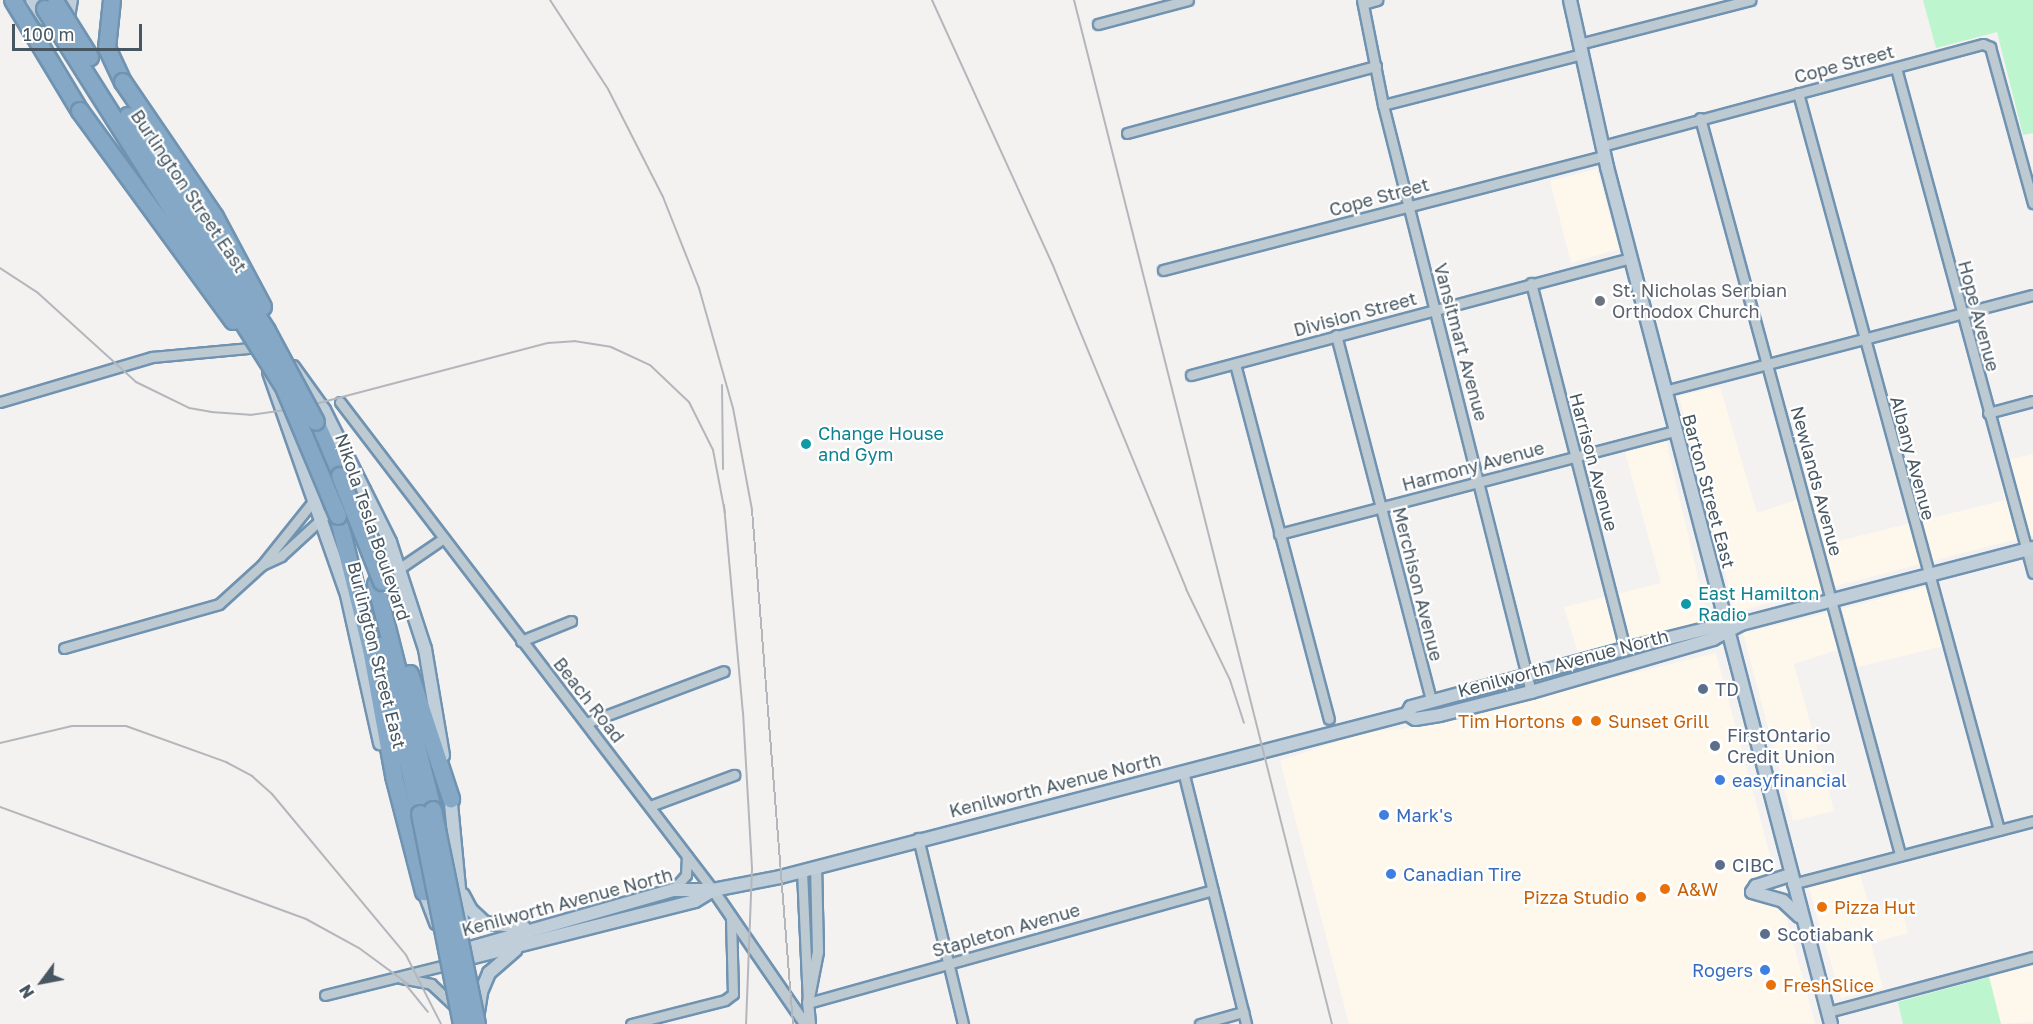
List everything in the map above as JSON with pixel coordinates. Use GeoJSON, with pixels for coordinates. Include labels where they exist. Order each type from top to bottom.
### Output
{"type":"FeatureCollection","features":[{"type":"Feature","properties":{"kind":"highway"},"geometry":{"type":"LineString","coordinates":[[13,0],[80,111],[277,382],[309,443]]}},
{"type":"Feature","properties":{"kind":"highway","name":"Nikola Tesla Boulevard"},"geometry":{"type":"LineString","coordinates":[[39,0],[258,341],[287,393],[309,443],[330,517],[370,586]]}},
{"type":"Feature","properties":{"kind":"highway","name":"Nikola Tesla Boulevard"},"geometry":{"type":"LineString","coordinates":[[54,0],[267,331],[316,422],[340,476],[427,812],[471,1024]]}},
{"type":"Feature","properties":{"kind":"highway"},"geometry":{"type":"LineString","coordinates":[[112,1],[107,48],[123,82],[215,217],[274,328],[316,422]]}},
{"type":"Feature","properties":{"kind":"highway"},"geometry":{"type":"LineString","coordinates":[[370,586],[451,799]]}},
{"type":"Feature","properties":{"kind":"highway"},"geometry":{"type":"LineString","coordinates":[[370,586],[394,776],[424,892]]}},
{"type":"Feature","properties":{"kind":"main road","name":"Burlington Street East"},"geometry":{"type":"LineString","coordinates":[[32,0],[86,77],[109,103]]}},
{"type":"Feature","properties":{"kind":"main road","name":"Burlington Street East"},"geometry":{"type":"LineString","coordinates":[[47,0],[109,103],[240,299],[316,396],[365,489],[400,568],[425,649],[451,799],[471,1024]]}},
{"type":"Feature","properties":{"kind":"main road"},"geometry":{"type":"LineString","coordinates":[[71,0],[67,20],[74,42]]}},
{"type":"Feature","properties":{"kind":"main road","name":"Barton Street East"},"geometry":{"type":"LineString","coordinates":[[1570,0],[1603,151],[1664,391],[1829,1018]]}},
{"type":"Feature","properties":{"kind":"main road","name":"Burlington Street East"},"geometry":{"type":"LineString","coordinates":[[240,299],[314,496],[330,517],[385,766],[424,892],[471,1024]]}},
{"type":"Feature","properties":{"kind":"main road","name":"Kenilworth Avenue North"},"geometry":{"type":"LineString","coordinates":[[1407,714],[1411,706],[1709,628],[1726,629],[2030,548]]}},
{"type":"Feature","properties":{"kind":"main road","name":"Kenilworth Avenue North"},"geometry":{"type":"LineString","coordinates":[[448,961],[537,927],[674,891],[713,890],[802,871],[918,838],[1407,714],[1415,719],[1432,716],[1531,692],[1713,639],[1726,629]]}},
{"type":"Feature","properties":{"kind":"main road"},"geometry":{"type":"LineString","coordinates":[[1791,880],[1756,886],[1752,892],[1784,901],[1803,920]]}},
{"type":"Feature","properties":{"kind":"main road"},"geometry":{"type":"LineString","coordinates":[[459,887],[471,910],[485,923],[537,927]]}},
{"type":"Feature","properties":{"kind":"main road","name":"Kenilworth Avenue North"},"geometry":{"type":"LineString","coordinates":[[466,953],[527,945],[695,901],[713,890]]}},
{"type":"Feature","properties":{"kind":"main road"},"geometry":{"type":"LineString","coordinates":[[471,1024],[489,973],[507,954],[527,945]]}},
{"type":"Feature","properties":{"kind":"street"},"geometry":{"type":"LineString","coordinates":[[1098,24],[1188,0]]}},
{"type":"Feature","properties":{"kind":"street"},"geometry":{"type":"LineString","coordinates":[[1363,2],[1377,0]]}},
{"type":"Feature","properties":{"kind":"street"},"geometry":{"type":"LineString","coordinates":[[1383,105],[1750,0]]}},
{"type":"Feature","properties":{"kind":"street","name":"Vansitmart Avenue"},"geometry":{"type":"LineString","coordinates":[[1363,2],[1383,105],[1480,481],[1531,692]]}},
{"type":"Feature","properties":{"kind":"street","name":"Cope Street"},"geometry":{"type":"LineString","coordinates":[[1163,270],[1408,206],[1603,151],[1700,118],[1983,44],[1990,46],[2033,203]]}},
{"type":"Feature","properties":{"kind":"street"},"geometry":{"type":"LineString","coordinates":[[1127,133],[1376,66]]}},
{"type":"Feature","properties":{"kind":"street","name":"Hope Avenue"},"geometry":{"type":"LineString","coordinates":[[1896,68],[1988,413],[2030,548],[2033,573]]}},
{"type":"Feature","properties":{"kind":"street","name":"Albany Avenue"},"geometry":{"type":"LineString","coordinates":[[1798,93],[1999,830]]}},
{"type":"Feature","properties":{"kind":"street","name":"Newlands Avenue"},"geometry":{"type":"LineString","coordinates":[[1700,118],[1900,854]]}},
{"type":"Feature","properties":{"kind":"street","name":"Division Street"},"geometry":{"type":"LineString","coordinates":[[1191,375],[1631,258]]}},
{"type":"Feature","properties":{"kind":"street","name":"Harrison Avenue"},"geometry":{"type":"LineString","coordinates":[[1531,283],[1625,649]]}},
{"type":"Feature","properties":{"kind":"street"},"geometry":{"type":"LineString","coordinates":[[1664,391],[2033,295]]}},
{"type":"Feature","properties":{"kind":"street","name":"Merchison Avenue"},"geometry":{"type":"LineString","coordinates":[[1336,335],[1431,701]]}},
{"type":"Feature","properties":{"kind":"street"},"geometry":{"type":"LineString","coordinates":[[0,402],[152,357],[276,346]]}},
{"type":"Feature","properties":{"kind":"street"},"geometry":{"type":"LineString","coordinates":[[1235,364],[1329,719]]}},
{"type":"Feature","properties":{"kind":"street"},"geometry":{"type":"LineString","coordinates":[[1988,413],[2033,401]]}},
{"type":"Feature","properties":{"kind":"street","name":"Beach Road"},"geometry":{"type":"LineString","coordinates":[[340,402],[713,890],[805,1024]]}},
{"type":"Feature","properties":{"kind":"street","name":"Harmony Avenue"},"geometry":{"type":"LineString","coordinates":[[1279,534],[1675,431]]}},
{"type":"Feature","properties":{"kind":"street"},"geometry":{"type":"LineString","coordinates":[[64,648],[219,604],[262,565],[314,496],[339,488],[365,489]]}},
{"type":"Feature","properties":{"kind":"street"},"geometry":{"type":"LineString","coordinates":[[262,565],[281,556],[365,489]]}},
{"type":"Feature","properties":{"kind":"street"},"geometry":{"type":"LineString","coordinates":[[400,568],[444,538]]}},
{"type":"Feature","properties":{"kind":"street"},"geometry":{"type":"LineString","coordinates":[[522,641],[571,621]]}},
{"type":"Feature","properties":{"kind":"street"},"geometry":{"type":"LineString","coordinates":[[586,723],[724,671]]}},
{"type":"Feature","properties":{"kind":"street"},"geometry":{"type":"LineString","coordinates":[[1183,771],[1246,1024]]}},
{"type":"Feature","properties":{"kind":"street"},"geometry":{"type":"LineString","coordinates":[[650,806],[734,775]]}},
{"type":"Feature","properties":{"kind":"street"},"geometry":{"type":"LineString","coordinates":[[1791,880],[2033,821]]}},
{"type":"Feature","properties":{"kind":"street"},"geometry":{"type":"LineString","coordinates":[[918,838],[963,1024]]}},
{"type":"Feature","properties":{"kind":"street"},"geometry":{"type":"LineString","coordinates":[[674,891],[686,874],[686,854]]}},
{"type":"Feature","properties":{"kind":"street"},"geometry":{"type":"LineString","coordinates":[[808,1003],[818,952],[816,867]]}},
{"type":"Feature","properties":{"kind":"street"},"geometry":{"type":"LineString","coordinates":[[802,871],[810,1024]]}},
{"type":"Feature","properties":{"kind":"street","name":"Stapleton Avenue"},"geometry":{"type":"LineString","coordinates":[[808,1003],[1213,890]]}},
{"type":"Feature","properties":{"kind":"street"},"geometry":{"type":"LineString","coordinates":[[631,1024],[725,1000],[733,994],[731,919]]}},
{"type":"Feature","properties":{"kind":"street"},"geometry":{"type":"LineString","coordinates":[[1829,1018],[2033,957]]}},
{"type":"Feature","properties":{"kind":"street","name":"Kenilworth Avenue North"},"geometry":{"type":"LineString","coordinates":[[325,995],[448,961]]}},
{"type":"Feature","properties":{"kind":"street"},"geometry":{"type":"LineString","coordinates":[[392,978],[423,981],[438,988],[471,1024]]}},
{"type":"Feature","properties":{"kind":"street"},"geometry":{"type":"LineString","coordinates":[[1200,1024],[1243,1012]]}},
{"type":"Feature","properties":{"kind":"shaded area"},"geometry":{"type":"Polygon","coordinates":[[[1597,169],[1619,249],[1571,263],[1550,181],[1597,169]]]}},
{"type":"Feature","properties":{"kind":"shaded area"},"geometry":{"type":"Polygon","coordinates":[[[1720,387],[1757,513],[1814,494],[1830,543],[2005,500],[1997,462],[2033,454],[2033,535],[1735,612],[1679,396],[1720,387]]]}},
{"type":"Feature","properties":{"kind":"shaded area"},"geometry":{"type":"Polygon","coordinates":[[[1666,441],[1708,620],[1578,653],[1564,607],[1661,583],[1625,452],[1666,441]]]}},
{"type":"Feature","properties":{"kind":"shaded area"},"geometry":{"type":"Polygon","coordinates":[[[1929,586],[1944,646],[1858,667],[1842,609],[1929,586]]]}},
{"type":"Feature","properties":{"kind":"shaded area"},"geometry":{"type":"Polygon","coordinates":[[[1827,613],[1838,650],[1794,664],[1834,811],[1793,821],[1743,633],[1827,613]]]}},
{"type":"Feature","properties":{"kind":"shaded area"},"geometry":{"type":"Polygon","coordinates":[[[1716,653],[1815,1024],[1349,1024],[1280,761],[1365,732],[1403,729],[1716,653]]]}},
{"type":"Feature","properties":{"kind":"shaded area"},"geometry":{"type":"Polygon","coordinates":[[[1859,872],[1872,914],[1901,906],[1908,933],[1871,943],[1883,988],[1841,998],[1809,888],[1859,872]]]}},
{"type":"Feature","properties":{"kind":"shaded area"},"geometry":{"type":"Polygon","coordinates":[[[2033,965],[2033,1022],[2001,1024],[1989,977],[2033,965]]]}},
{"type":"Feature","properties":{"kind":"green space"},"geometry":{"type":"Polygon","coordinates":[[[1923,0],[2033,0],[2033,133],[2023,135],[1997,32],[1936,48],[1923,0]]]}},
{"type":"Feature","properties":{"kind":"green space"},"geometry":{"type":"Polygon","coordinates":[[[1989,977],[2001,1024],[1903,1024],[1898,1002],[1989,977]]]}},
{"type":"Feature","properties":{"kind":"railway"},"geometry":{"type":"LineString","coordinates":[[550,0],[608,89],[663,197],[699,288],[733,408],[752,510],[793,1024]]}},
{"type":"Feature","properties":{"kind":"railway"},"geometry":{"type":"LineString","coordinates":[[932,0],[1054,268],[1186,589],[1230,680],[1244,723]]}},
{"type":"Feature","properties":{"kind":"railway"},"geometry":{"type":"LineString","coordinates":[[1074,0],[1332,1024]]}},
{"type":"Feature","properties":{"kind":"railway"},"geometry":{"type":"LineString","coordinates":[[0,268],[38,293],[136,382],[189,408],[211,412],[250,415],[300,408],[548,343],[574,341],[611,347],[650,365],[689,402],[713,450],[725,513]]}},
{"type":"Feature","properties":{"kind":"railway"},"geometry":{"type":"LineString","coordinates":[[722,385],[723,469]]}},
{"type":"Feature","properties":{"kind":"railway"},"geometry":{"type":"LineString","coordinates":[[724,505],[743,712],[752,869],[746,1024]]}},
{"type":"Feature","properties":{"kind":"railway"},"geometry":{"type":"LineString","coordinates":[[0,743],[72,726],[126,726],[226,762],[252,776],[272,794],[406,955],[441,1024]]}},
{"type":"Feature","properties":{"kind":"railway"},"geometry":{"type":"LineString","coordinates":[[0,807],[306,919],[359,948],[408,984]]}},
{"type":"Feature","properties":{"kind":"railway"},"geometry":{"type":"LineString","coordinates":[[402,980],[428,1012]]}},
{"type":"Feature","properties":{"kind":"place","name":"St. Nicholas Serbian Orthodox Church"},"geometry":{"type":"Point","coordinates":[1600,301]}},
{"type":"Feature","properties":{"kind":"place","name":"Change House and Gym"},"geometry":{"type":"Point","coordinates":[806,444]}},
{"type":"Feature","properties":{"kind":"place","name":"East Hamilton Radio"},"geometry":{"type":"Point","coordinates":[1686,604]}},
{"type":"Feature","properties":{"kind":"place","name":"TD"},"geometry":{"type":"Point","coordinates":[1703,689]}},
{"type":"Feature","properties":{"kind":"place","name":"Tim Hortons"},"geometry":{"type":"Point","coordinates":[1577,721]}},
{"type":"Feature","properties":{"kind":"place","name":"Sunset Grill"},"geometry":{"type":"Point","coordinates":[1596,721]}},
{"type":"Feature","properties":{"kind":"place","name":"FirstOntario Credit Union"},"geometry":{"type":"Point","coordinates":[1715,746]}},
{"type":"Feature","properties":{"kind":"place","name":"easyfinancial"},"geometry":{"type":"Point","coordinates":[1720,780]}},
{"type":"Feature","properties":{"kind":"place","name":"Mark's"},"geometry":{"type":"Point","coordinates":[1384,815]}},
{"type":"Feature","properties":{"kind":"place","name":"CIBC"},"geometry":{"type":"Point","coordinates":[1720,865]}},
{"type":"Feature","properties":{"kind":"place","name":"Canadian Tire"},"geometry":{"type":"Point","coordinates":[1391,874]}},
{"type":"Feature","properties":{"kind":"place","name":"A&W"},"geometry":{"type":"Point","coordinates":[1665,889]}},
{"type":"Feature","properties":{"kind":"place","name":"Pizza Studio"},"geometry":{"type":"Point","coordinates":[1641,897]}},
{"type":"Feature","properties":{"kind":"place","name":"Pizza Hut"},"geometry":{"type":"Point","coordinates":[1822,907]}},
{"type":"Feature","properties":{"kind":"place","name":"Scotiabank"},"geometry":{"type":"Point","coordinates":[1765,934]}},
{"type":"Feature","properties":{"kind":"place","name":"Rogers"},"geometry":{"type":"Point","coordinates":[1765,970]}},
{"type":"Feature","properties":{"kind":"place","name":"FreshSlice"},"geometry":{"type":"Point","coordinates":[1771,985]}}]}
